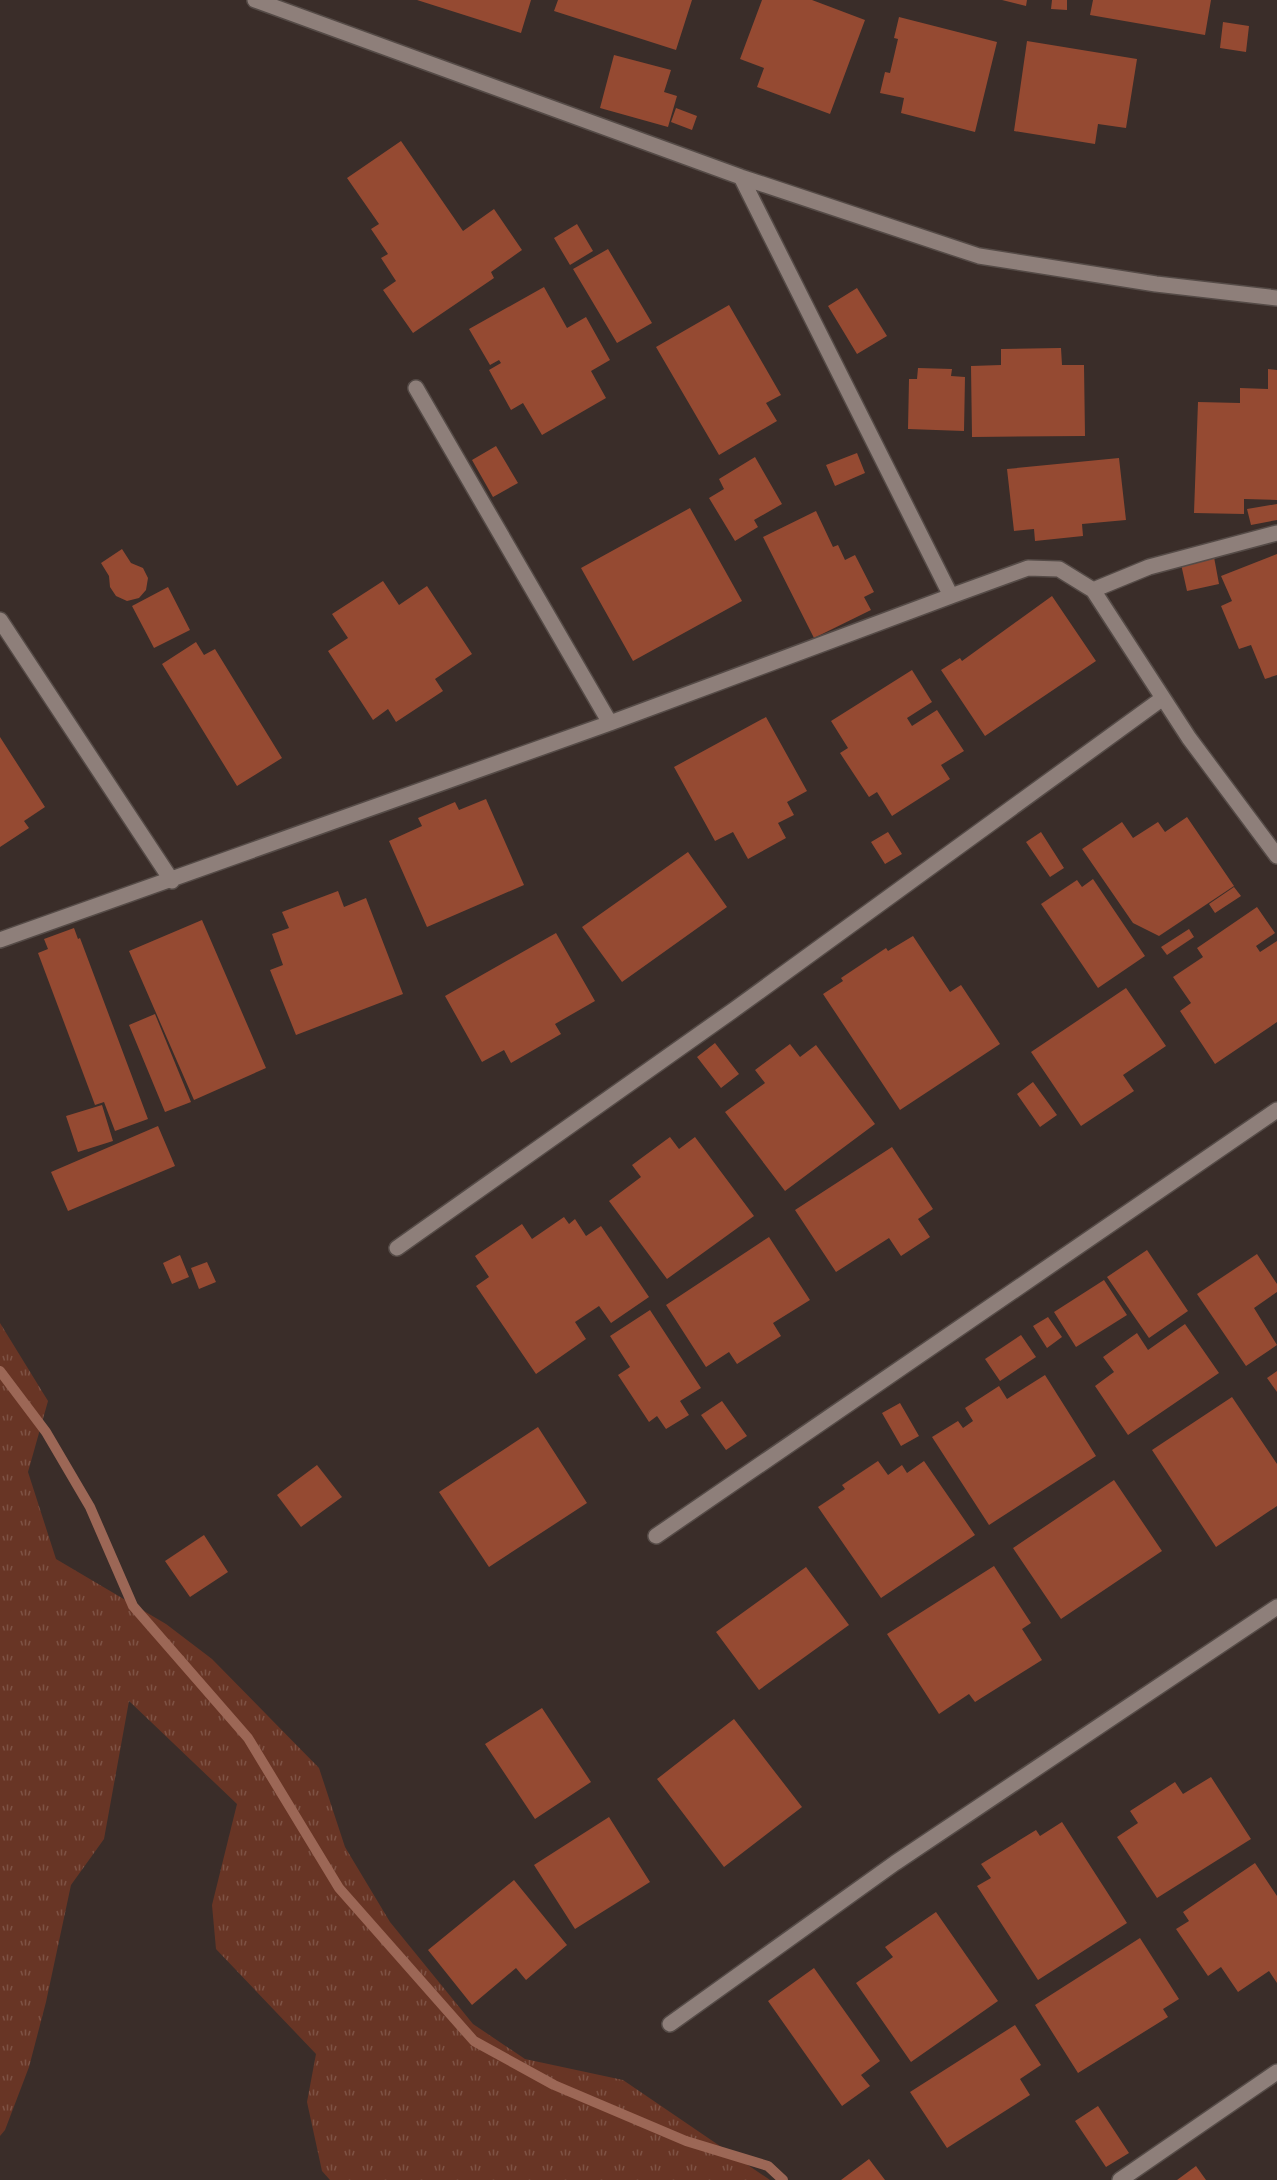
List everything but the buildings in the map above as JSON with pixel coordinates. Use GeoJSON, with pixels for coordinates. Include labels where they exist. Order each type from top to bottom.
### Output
{"type":"FeatureCollection","features":[{"type":"Feature","properties":{"kind":"street"},"geometry":{"type":"LineString","coordinates":[[255,0],[741,177],[978,256],[1155,284],[1277,298]]}},
{"type":"Feature","properties":{"kind":"street"},"geometry":{"type":"LineString","coordinates":[[741,177],[951,596]]}},
{"type":"Feature","properties":{"kind":"street"},"geometry":{"type":"LineString","coordinates":[[416,388],[610,723]]}},
{"type":"Feature","properties":{"kind":"street"},"geometry":{"type":"LineString","coordinates":[[1093,590],[1149,567],[1277,533]]}},
{"type":"Feature","properties":{"kind":"street"},"geometry":{"type":"LineString","coordinates":[[0,940],[172,881],[610,723],[1028,568],[1059,569],[1093,590],[1189,738],[1277,856]]}},
{"type":"Feature","properties":{"kind":"street"},"geometry":{"type":"LineString","coordinates":[[0,620],[172,881]]}},
{"type":"Feature","properties":{"kind":"street"},"geometry":{"type":"LineString","coordinates":[[396,1248],[735,1008],[1162,698]]}},
{"type":"Feature","properties":{"kind":"street"},"geometry":{"type":"LineString","coordinates":[[656,1536],[1277,1110]]}},
{"type":"Feature","properties":{"kind":"street"},"geometry":{"type":"LineString","coordinates":[[670,2024],[895,1863],[1277,1607]]}},
{"type":"Feature","properties":{"kind":"street"},"geometry":{"type":"LineString","coordinates":[[1120,2180],[1277,2072]]}},
{"type":"Feature","properties":{"kind":"green space"},"geometry":{"type":"Polygon","coordinates":[[[0,1323],[48,1401],[28,1472],[56,1559],[166,1624],[212,1659],[319,1768],[345,1847],[390,1922],[473,2024],[525,2059],[623,2080],[770,2180],[330,2180],[322,2171],[307,2102],[316,2054],[216,1949],[212,1905],[237,1804],[129,1701],[104,1839],[71,1885],[46,2002],[29,2067],[5,2130],[0,2136],[0,1323]]]}},
{"type":"Feature","properties":{"kind":"waterway"},"geometry":{"type":"LineString","coordinates":[[0,1371],[46,1432],[90,1507],[133,1606],[248,1738],[339,1888],[474,2041],[554,2085],[686,2141],[768,2166],[783,2180]]}}]}
